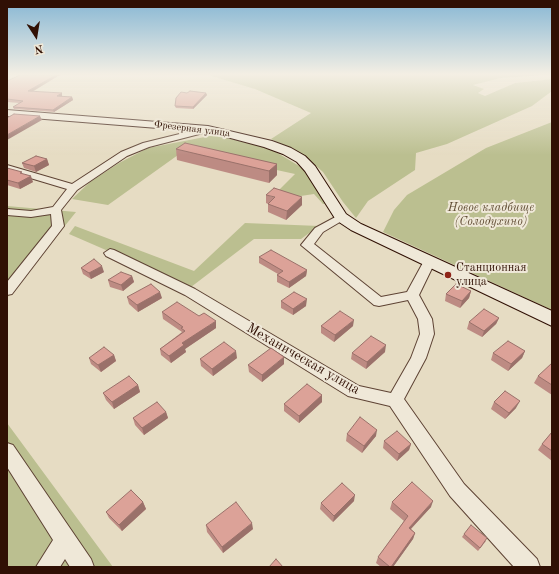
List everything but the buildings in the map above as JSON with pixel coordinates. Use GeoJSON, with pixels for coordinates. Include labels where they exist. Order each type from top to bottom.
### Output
{"type":"FeatureCollection","features":[{"type":"Feature","properties":{"kind":"street","name":"Фрезерная улица"},"geometry":{"type":"LineString","coordinates":[[7,113],[208,129],[268,144],[287,151],[301,159],[310,169],[341,217]]}},
{"type":"Feature","properties":{"kind":"street"},"geometry":{"type":"LineString","coordinates":[[7,212],[31,214],[56,210],[73,188],[135,148],[208,129]]}},
{"type":"Feature","properties":{"kind":"street"},"geometry":{"type":"LineString","coordinates":[[7,168],[73,188]]}},
{"type":"Feature","properties":{"kind":"street"},"geometry":{"type":"LineString","coordinates":[[7,291],[58,226],[56,210]]}},
{"type":"Feature","properties":{"kind":"street"},"geometry":{"type":"LineString","coordinates":[[412,295],[379,302],[307,245],[319,230],[341,217],[369,234],[552,319]]}},
{"type":"Feature","properties":{"kind":"street","name":"Механическая улица"},"geometry":{"type":"LineString","coordinates":[[110,253],[190,292],[354,391],[375,398],[395,400]]}},
{"type":"Feature","properties":{"kind":"street"},"geometry":{"type":"LineString","coordinates":[[412,295],[429,262]]}},
{"type":"Feature","properties":{"kind":"street"},"geometry":{"type":"LineString","coordinates":[[412,295],[425,319],[427,334],[418,358],[395,400],[457,490],[529,567]]}},
{"type":"Feature","properties":{"kind":"street"},"geometry":{"type":"LineString","coordinates":[[7,451],[83,567]]}},
{"type":"Feature","properties":{"kind":"street"},"geometry":{"type":"LineString","coordinates":[[47,567],[65,541]]}},
{"type":"Feature","properties":{"kind":"green space"},"geometry":{"type":"Polygon","coordinates":[[[285,102],[538,102],[532,106],[447,144],[416,153],[415,170],[368,201],[356,218],[343,202],[323,172],[307,158],[271,139],[311,113],[285,102]]]}},
{"type":"Feature","properties":{"kind":"green space","name":"Новое кладбище (Солодухино)"},"geometry":{"type":"Polygon","coordinates":[[[552,122],[552,310],[383,232],[394,210],[407,195],[486,148],[552,122]]]}},
{"type":"Feature","properties":{"kind":"green space"},"geometry":{"type":"Polygon","coordinates":[[[215,135],[271,149],[304,169],[326,204],[323,204],[314,194],[294,197],[278,191],[295,174],[185,150],[108,205],[72,199],[90,182],[119,163],[148,148],[215,135]]]}},
{"type":"Feature","properties":{"kind":"green space"},"geometry":{"type":"Polygon","coordinates":[[[7,206],[76,212],[7,298],[7,206]]]}},
{"type":"Feature","properties":{"kind":"green space"},"geometry":{"type":"Polygon","coordinates":[[[245,223],[319,226],[301,239],[254,239],[191,287],[69,234],[75,226],[194,271],[245,223]]]}},
{"type":"Feature","properties":{"kind":"green space"},"geometry":{"type":"Polygon","coordinates":[[[7,423],[113,567],[7,567],[7,423]]]}},
{"type":"Feature","properties":{"kind":"place","name":"Станционная улица"},"geometry":{"type":"Point","coordinates":[448,275]}}]}
